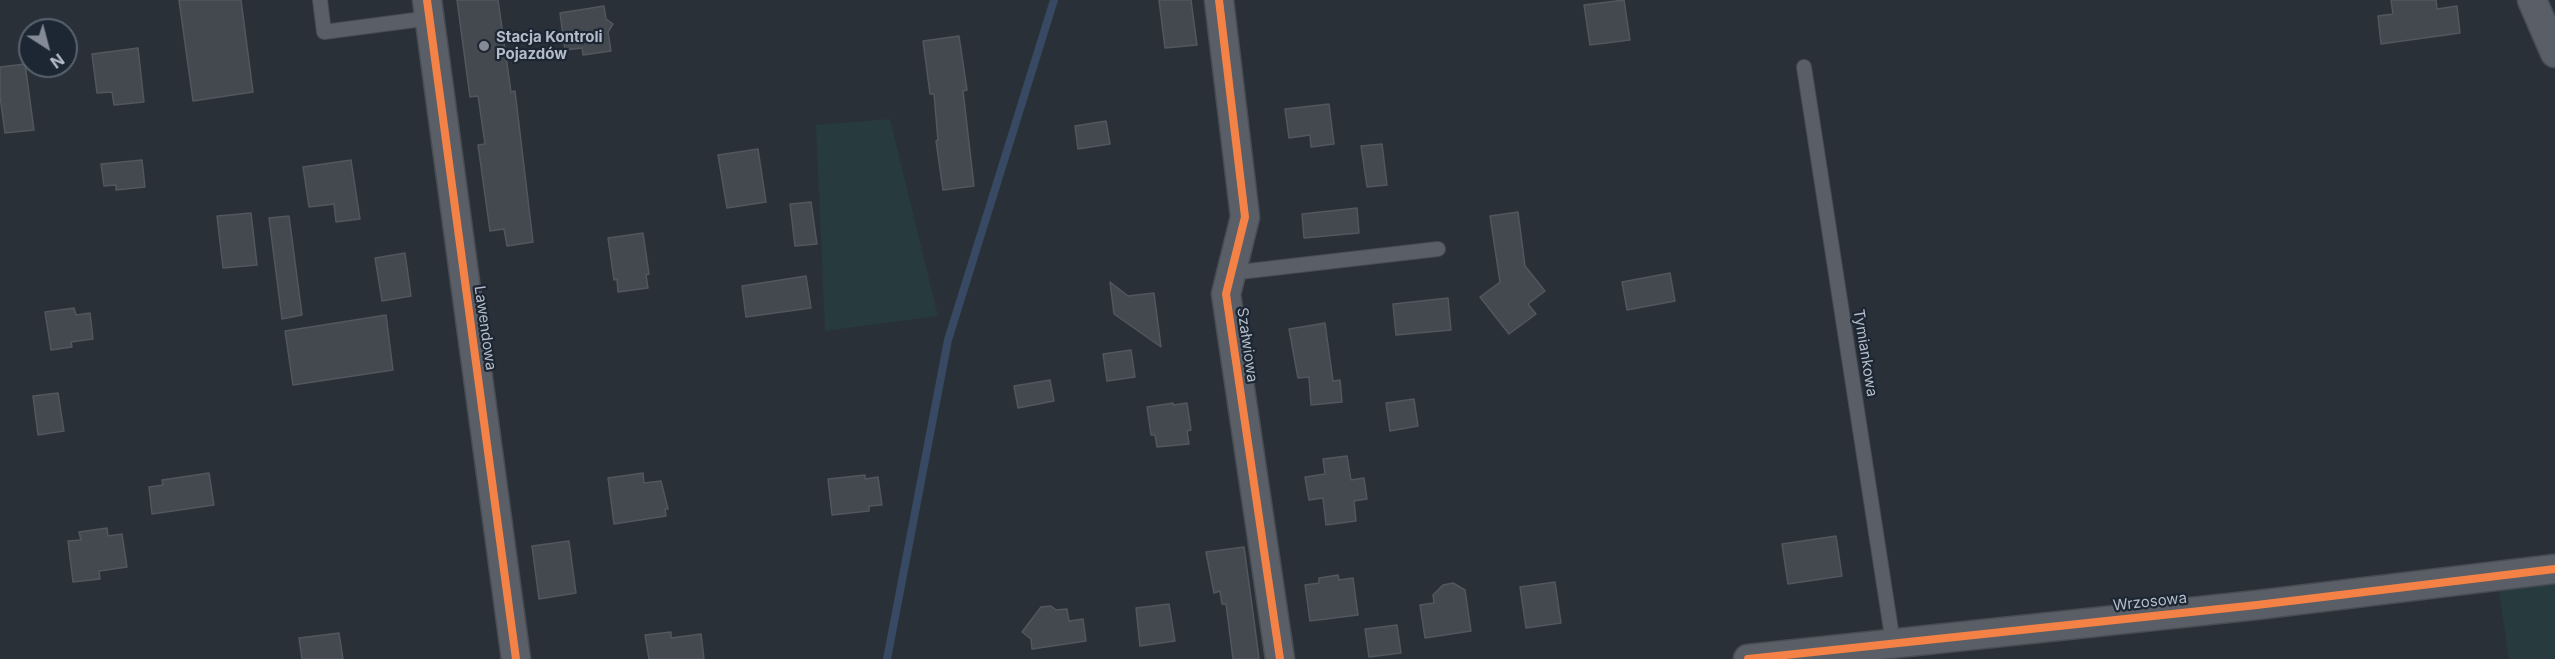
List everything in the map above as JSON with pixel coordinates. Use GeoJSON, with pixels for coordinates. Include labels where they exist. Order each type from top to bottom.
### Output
{"type":"FeatureCollection","features":[{"type":"Feature","properties":{"kind":"street","name":"Szałwiowa"},"geometry":{"type":"LineString","coordinates":[[1219,0],[1245,217],[1226,294],[1280,659]]}},
{"type":"Feature","properties":{"kind":"street"},"geometry":{"type":"LineString","coordinates":[[2532,0],[2555,53]]}},
{"type":"Feature","properties":{"kind":"street","name":"Lawendowa"},"geometry":{"type":"LineString","coordinates":[[428,9],[516,659]]}},
{"type":"Feature","properties":{"kind":"street","name":"Wrzosowa"},"geometry":{"type":"LineString","coordinates":[[1748,659],[2269,604],[2555,569]]}},
{"type":"Feature","properties":{"kind":"lane"},"geometry":{"type":"LineString","coordinates":[[320,0],[324,32],[428,9]]}},
{"type":"Feature","properties":{"kind":"lane","name":"Tymiankowa"},"geometry":{"type":"LineString","coordinates":[[1804,67],[1893,643]]}},
{"type":"Feature","properties":{"kind":"lane"},"geometry":{"type":"LineString","coordinates":[[1231,273],[1438,249]]}},
{"type":"Feature","properties":{"kind":"green space"},"geometry":{"type":"Polygon","coordinates":[[[890,119],[938,316],[825,331],[816,125],[890,119]]]}},
{"type":"Feature","properties":{"kind":"green space"},"geometry":{"type":"Polygon","coordinates":[[[2555,581],[2555,659],[2509,659],[2498,585],[2555,581]]]}},
{"type":"Feature","properties":{"kind":"building"},"geometry":{"type":"Polygon","coordinates":[[[179,0],[241,0],[253,92],[193,101],[179,0]]]}},
{"type":"Feature","properties":{"kind":"building"},"geometry":{"type":"Polygon","coordinates":[[[457,0],[498,0],[511,92],[515,91],[533,242],[507,246],[504,229],[490,231],[478,145],[485,144],[478,96],[470,97],[457,0]]]}},
{"type":"Feature","properties":{"kind":"building"},"geometry":{"type":"Polygon","coordinates":[[[1159,0],[1191,0],[1197,45],[1165,48],[1159,0]]]}},
{"type":"Feature","properties":{"kind":"building"},"geometry":{"type":"Polygon","coordinates":[[[1624,0],[1630,40],[1590,45],[1584,5],[1624,0]]]}},
{"type":"Feature","properties":{"kind":"building"},"geometry":{"type":"Polygon","coordinates":[[[2391,0],[2436,0],[2437,9],[2457,6],[2460,33],[2381,44],[2378,16],[2393,14],[2391,0]]]}},
{"type":"Feature","properties":{"kind":"building"},"geometry":{"type":"Polygon","coordinates":[[[604,6],[606,19],[613,24],[608,32],[611,51],[583,55],[582,48],[565,50],[560,13],[604,6]]]}},
{"type":"Feature","properties":{"kind":"building"},"geometry":{"type":"Polygon","coordinates":[[[959,36],[967,90],[963,91],[974,186],[943,190],[936,141],[938,140],[934,94],[930,94],[923,41],[959,36]]]}},
{"type":"Feature","properties":{"kind":"building"},"geometry":{"type":"Polygon","coordinates":[[[138,48],[144,102],[114,105],[112,92],[97,93],[92,54],[138,48]]]}},
{"type":"Feature","properties":{"kind":"building"},"geometry":{"type":"Polygon","coordinates":[[[18,65],[18,78],[27,78],[34,130],[5,133],[0,96],[0,67],[18,65]]]}},
{"type":"Feature","properties":{"kind":"building"},"geometry":{"type":"Polygon","coordinates":[[[1329,104],[1334,144],[1311,147],[1310,135],[1289,138],[1285,109],[1329,104]]]}},
{"type":"Feature","properties":{"kind":"building"},"geometry":{"type":"Polygon","coordinates":[[[1106,121],[1110,144],[1078,149],[1075,126],[1106,121]]]}},
{"type":"Feature","properties":{"kind":"building"},"geometry":{"type":"Polygon","coordinates":[[[1382,144],[1387,185],[1367,187],[1361,146],[1382,144]]]}},
{"type":"Feature","properties":{"kind":"building"},"geometry":{"type":"Polygon","coordinates":[[[758,149],[766,202],[727,208],[718,155],[758,149]]]}},
{"type":"Feature","properties":{"kind":"building"},"geometry":{"type":"Polygon","coordinates":[[[142,160],[145,187],[116,190],[116,185],[104,186],[101,164],[142,160]]]}},
{"type":"Feature","properties":{"kind":"building"},"geometry":{"type":"Polygon","coordinates":[[[351,160],[360,219],[336,222],[334,204],[309,207],[303,167],[351,160]]]}},
{"type":"Feature","properties":{"kind":"building"},"geometry":{"type":"Polygon","coordinates":[[[811,202],[817,244],[795,246],[790,204],[811,202]]]}},
{"type":"Feature","properties":{"kind":"building"},"geometry":{"type":"Polygon","coordinates":[[[1357,208],[1359,233],[1304,238],[1302,214],[1357,208]]]}},
{"type":"Feature","properties":{"kind":"building"},"geometry":{"type":"Polygon","coordinates":[[[1518,212],[1525,266],[1545,291],[1528,304],[1536,314],[1509,334],[1480,297],[1500,282],[1490,216],[1518,212]]]}},
{"type":"Feature","properties":{"kind":"building"},"geometry":{"type":"Polygon","coordinates":[[[251,213],[257,265],[223,268],[217,216],[251,213]]]}},
{"type":"Feature","properties":{"kind":"building"},"geometry":{"type":"Polygon","coordinates":[[[289,216],[302,315],[282,319],[269,218],[289,216]]]}},
{"type":"Feature","properties":{"kind":"building"},"geometry":{"type":"Polygon","coordinates":[[[643,233],[649,274],[646,275],[648,288],[618,292],[608,238],[643,233]]]}},
{"type":"Feature","properties":{"kind":"building"},"geometry":{"type":"Polygon","coordinates":[[[405,253],[411,296],[382,301],[375,258],[405,253]]]}},
{"type":"Feature","properties":{"kind":"building"},"geometry":{"type":"Polygon","coordinates":[[[1670,273],[1675,301],[1627,310],[1622,282],[1670,273]]]}},
{"type":"Feature","properties":{"kind":"building"},"geometry":{"type":"Polygon","coordinates":[[[806,276],[811,308],[746,317],[742,286],[806,276]]]}},
{"type":"Feature","properties":{"kind":"building"},"geometry":{"type":"Polygon","coordinates":[[[1110,282],[1128,296],[1154,293],[1161,347],[1114,314],[1110,282]]]}},
{"type":"Feature","properties":{"kind":"building"},"geometry":{"type":"Polygon","coordinates":[[[1448,298],[1451,330],[1396,335],[1393,304],[1448,298]]]}},
{"type":"Feature","properties":{"kind":"building"},"geometry":{"type":"Polygon","coordinates":[[[74,308],[76,315],[90,313],[93,339],[71,342],[72,347],[51,350],[45,312],[74,308]]]}},
{"type":"Feature","properties":{"kind":"building"},"geometry":{"type":"Polygon","coordinates":[[[386,315],[393,370],[293,385],[285,331],[386,315]]]}},
{"type":"Feature","properties":{"kind":"building"},"geometry":{"type":"Polygon","coordinates":[[[1325,323],[1333,381],[1340,380],[1342,402],[1311,405],[1309,377],[1298,378],[1289,329],[1325,323]]]}},
{"type":"Feature","properties":{"kind":"building"},"geometry":{"type":"Polygon","coordinates":[[[1131,350],[1135,377],[1107,381],[1103,354],[1131,350]]]}},
{"type":"Feature","properties":{"kind":"building"},"geometry":{"type":"Polygon","coordinates":[[[1050,380],[1054,401],[1018,408],[1014,386],[1050,380]]]}},
{"type":"Feature","properties":{"kind":"building"},"geometry":{"type":"Polygon","coordinates":[[[58,393],[64,431],[38,435],[33,396],[58,393]]]}},
{"type":"Feature","properties":{"kind":"building"},"geometry":{"type":"Polygon","coordinates":[[[1414,399],[1418,426],[1390,431],[1386,403],[1414,399]]]}},
{"type":"Feature","properties":{"kind":"building"},"geometry":{"type":"Polygon","coordinates":[[[1173,403],[1173,405],[1187,403],[1191,430],[1187,431],[1189,444],[1157,447],[1155,435],[1151,435],[1147,407],[1173,403]]]}},
{"type":"Feature","properties":{"kind":"building"},"geometry":{"type":"Polygon","coordinates":[[[1347,456],[1351,480],[1364,478],[1367,499],[1354,501],[1356,521],[1326,525],[1323,498],[1309,500],[1305,477],[1325,474],[1323,459],[1347,456]]]}},
{"type":"Feature","properties":{"kind":"building"},"geometry":{"type":"Polygon","coordinates":[[[209,473],[214,505],[152,514],[149,487],[163,485],[162,480],[209,473]]]}},
{"type":"Feature","properties":{"kind":"building"},"geometry":{"type":"Polygon","coordinates":[[[643,473],[644,483],[661,481],[668,509],[665,509],[666,516],[614,524],[608,478],[643,473]]]}},
{"type":"Feature","properties":{"kind":"building"},"geometry":{"type":"Polygon","coordinates":[[[865,475],[865,479],[878,477],[882,505],[869,506],[869,511],[832,515],[828,479],[865,475]]]}},
{"type":"Feature","properties":{"kind":"building"},"geometry":{"type":"Polygon","coordinates":[[[107,528],[108,536],[122,534],[127,567],[99,571],[100,579],[73,582],[68,541],[81,540],[79,532],[107,528]]]}},
{"type":"Feature","properties":{"kind":"building"},"geometry":{"type":"Polygon","coordinates":[[[1836,536],[1842,576],[1788,584],[1782,544],[1836,536]]]}},
{"type":"Feature","properties":{"kind":"building"},"geometry":{"type":"Polygon","coordinates":[[[569,541],[576,593],[539,599],[532,546],[569,541]]]}},
{"type":"Feature","properties":{"kind":"building"},"geometry":{"type":"Polygon","coordinates":[[[1244,547],[1259,659],[1233,659],[1226,604],[1222,604],[1220,591],[1214,593],[1206,552],[1244,547]]]}},
{"type":"Feature","properties":{"kind":"building"},"geometry":{"type":"Polygon","coordinates":[[[1338,575],[1339,580],[1353,578],[1358,615],[1310,621],[1305,585],[1319,583],[1319,578],[1338,575]]]}},
{"type":"Feature","properties":{"kind":"building"},"geometry":{"type":"Polygon","coordinates":[[[1555,582],[1561,623],[1526,628],[1520,587],[1555,582]]]}},
{"type":"Feature","properties":{"kind":"building"},"geometry":{"type":"Polygon","coordinates":[[[1453,583],[1465,590],[1471,631],[1425,638],[1420,605],[1434,603],[1433,595],[1443,585],[1453,583]]]}},
{"type":"Feature","properties":{"kind":"building"},"geometry":{"type":"Polygon","coordinates":[[[1169,604],[1175,641],[1140,646],[1136,608],[1169,604]]]}},
{"type":"Feature","properties":{"kind":"building"},"geometry":{"type":"Polygon","coordinates":[[[1051,606],[1056,610],[1067,609],[1069,621],[1083,619],[1086,641],[1032,649],[1031,639],[1022,632],[1041,607],[1051,606]]]}},
{"type":"Feature","properties":{"kind":"building"},"geometry":{"type":"Polygon","coordinates":[[[1397,625],[1401,653],[1369,657],[1365,629],[1397,625]]]}},
{"type":"Feature","properties":{"kind":"building"},"geometry":{"type":"Polygon","coordinates":[[[671,632],[671,638],[701,634],[704,659],[649,659],[645,635],[671,632]]]}},
{"type":"Feature","properties":{"kind":"building"},"geometry":{"type":"Polygon","coordinates":[[[339,633],[343,659],[302,659],[299,638],[339,633]]]}},
{"type":"Feature","properties":{"kind":"waterway"},"geometry":{"type":"LineString","coordinates":[[887,659],[948,340],[1054,0]]}},
{"type":"Feature","properties":{"kind":"cycle path"},"geometry":{"type":"LineString","coordinates":[[427,0],[516,659]]}},
{"type":"Feature","properties":{"kind":"cycle path"},"geometry":{"type":"LineString","coordinates":[[1219,0],[1245,217],[1226,294],[1280,659]]}},
{"type":"Feature","properties":{"kind":"cycle path"},"geometry":{"type":"LineString","coordinates":[[1748,659],[2257,605],[2555,569]]}},
{"type":"Feature","properties":{"kind":"place","name":"Stacja Kontroli Pojazdów"},"geometry":{"type":"Point","coordinates":[484,46]}}]}
